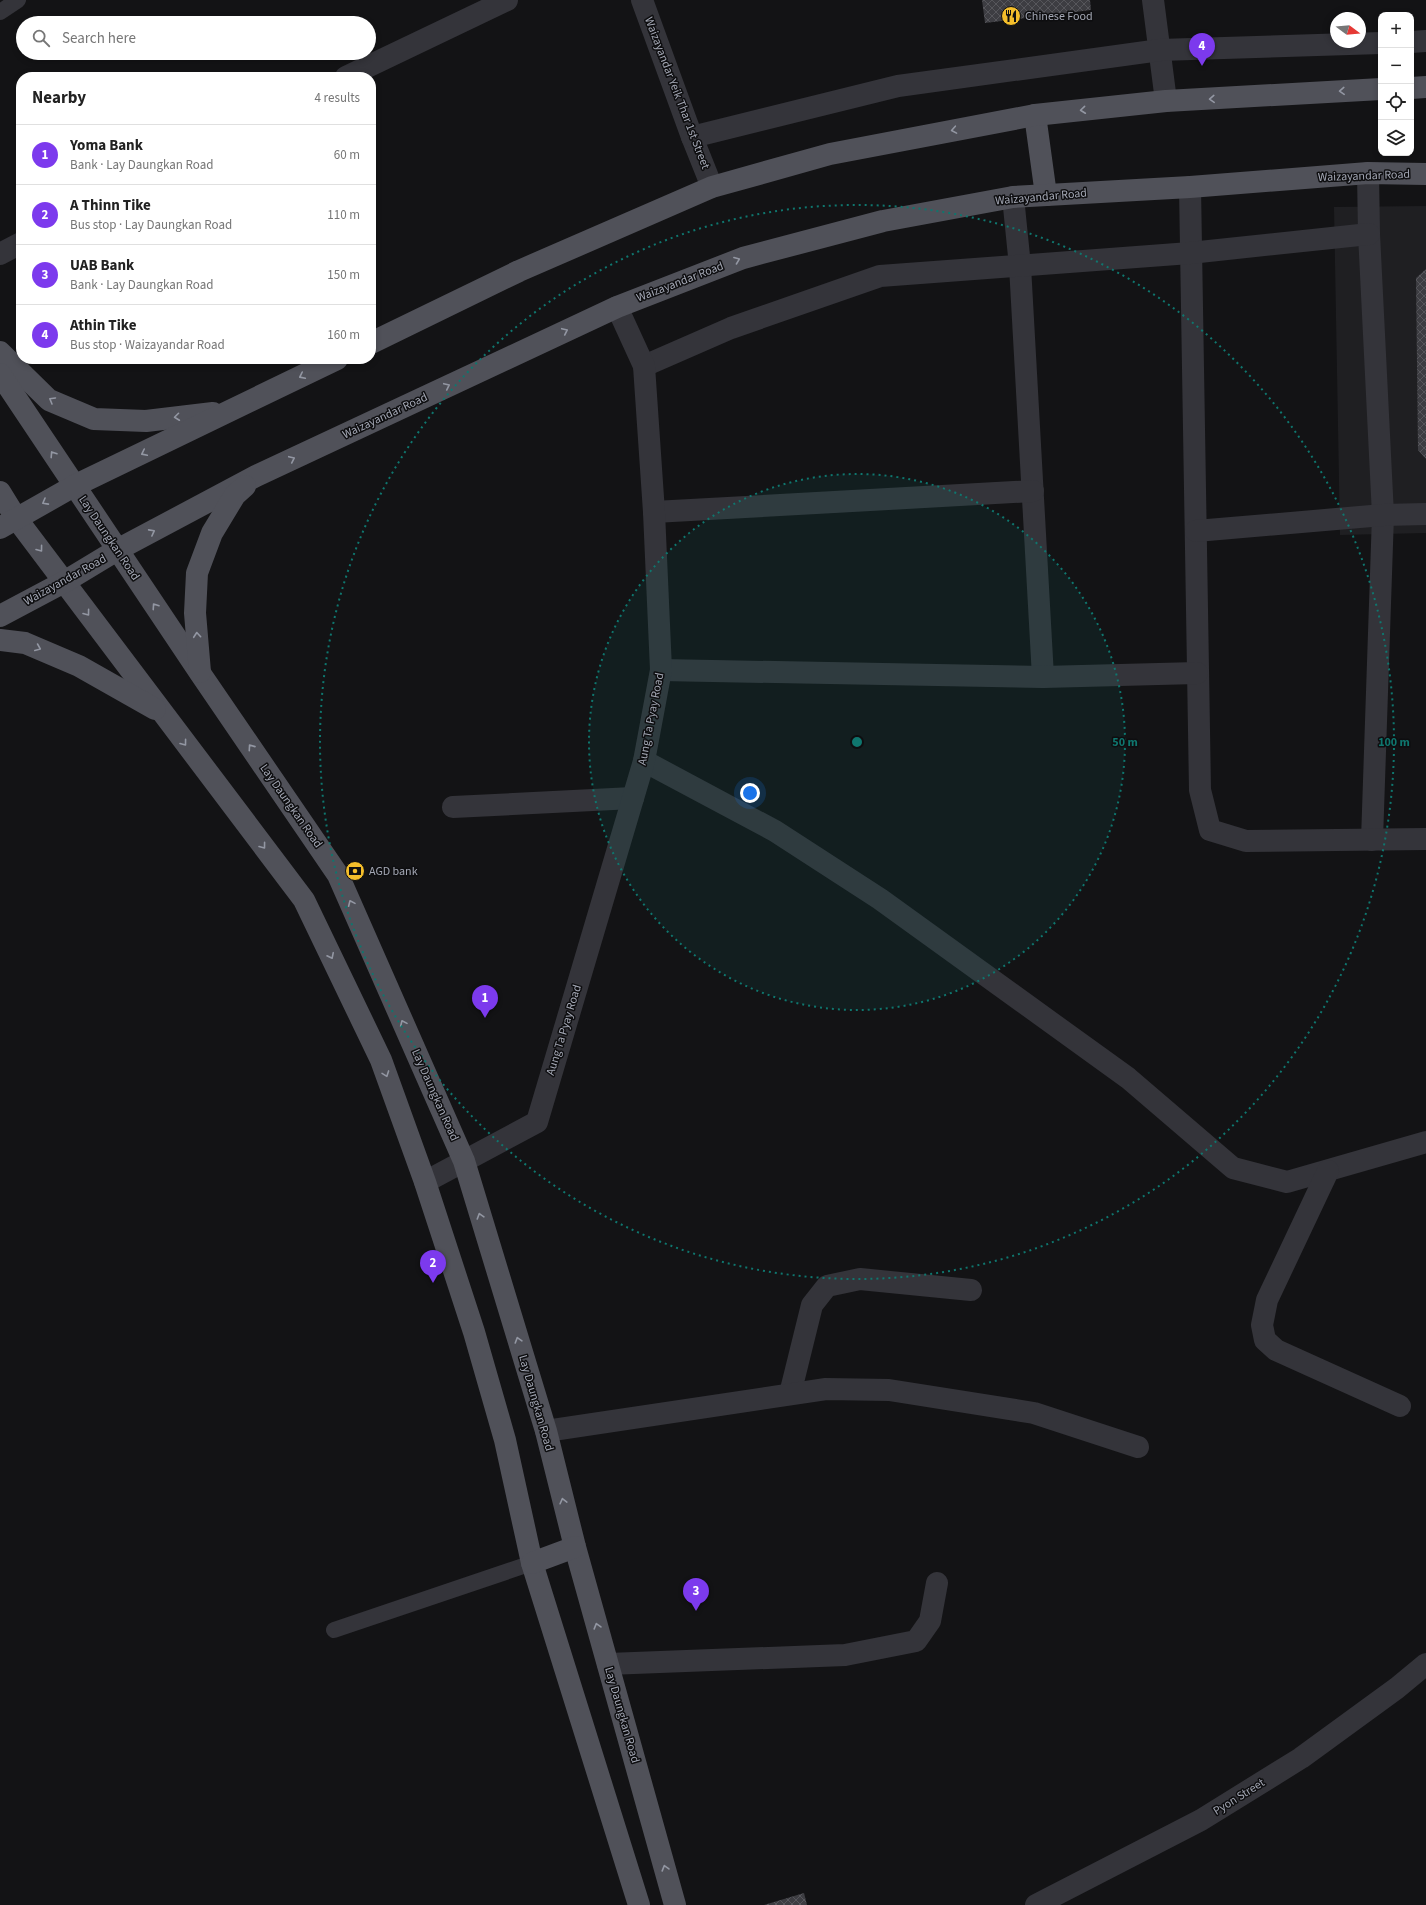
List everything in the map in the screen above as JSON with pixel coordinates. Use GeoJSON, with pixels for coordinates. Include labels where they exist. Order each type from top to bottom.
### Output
{"type":"FeatureCollection","features":[{"type":"Feature","properties":{"kind":"main road"},"geometry":{"type":"LineString","coordinates":[[1414,88],[1426,87]]}},
{"type":"Feature","properties":{"kind":"main road"},"geometry":{"type":"LineString","coordinates":[[376,341],[519,270],[712,187],[830,154],[1034,115],[1166,101],[1378,89]]}},
{"type":"Feature","properties":{"kind":"main road"},"geometry":{"type":"LineString","coordinates":[[1034,115],[1046,195]]}},
{"type":"Feature","properties":{"kind":"main road","name":"Waizayandar Road"},"geometry":{"type":"LineString","coordinates":[[0,616],[64,582],[117,550],[256,476],[617,307],[743,258],[883,221],[1012,197],[1190,187],[1368,173],[1426,174]]}},
{"type":"Feature","properties":{"kind":"main road"},"geometry":{"type":"LineString","coordinates":[[0,352],[49,400],[94,419],[146,421],[230,411]]}},
{"type":"Feature","properties":{"kind":"main road"},"geometry":{"type":"LineString","coordinates":[[8,523],[74,486],[327,364]]}},
{"type":"Feature","properties":{"kind":"main road","name":"Lay Daungkan Road"},"geometry":{"type":"LineString","coordinates":[[0,374],[200,674],[338,875],[464,1161],[546,1431],[575,1547],[673,1897]]}},
{"type":"Feature","properties":{"kind":"main road"},"geometry":{"type":"LineString","coordinates":[[200,674],[195,613],[197,573],[212,533],[235,495],[256,476]]}},
{"type":"Feature","properties":{"kind":"main road"},"geometry":{"type":"LineString","coordinates":[[0,492],[8,523],[64,582],[160,712],[304,900],[381,1060],[426,1182],[474,1332],[503,1433],[532,1563],[638,1901],[673,1897]]}},
{"type":"Feature","properties":{"kind":"main road"},"geometry":{"type":"LineString","coordinates":[[0,640],[25,643],[79,666],[160,712]]}},
{"type":"Feature","properties":{"kind":"main road"},"geometry":{"type":"LineString","coordinates":[[532,1563],[575,1547]]}},
{"type":"Feature","properties":{"kind":"street"},"geometry":{"type":"LineString","coordinates":[[356,72],[507,0]]}},
{"type":"Feature","properties":{"kind":"street","name":"Waizayandar Yeik Thar 1st Street"},"geometry":{"type":"LineString","coordinates":[[642,0],[692,137],[712,187]]}},
{"type":"Feature","properties":{"kind":"street"},"geometry":{"type":"LineString","coordinates":[[1153,0],[1166,101]]}},
{"type":"Feature","properties":{"kind":"street"},"geometry":{"type":"LineString","coordinates":[[1414,42],[1426,41]]}},
{"type":"Feature","properties":{"kind":"street"},"geometry":{"type":"LineString","coordinates":[[692,137],[898,86],[1160,50],[1378,43]]}},
{"type":"Feature","properties":{"kind":"street"},"geometry":{"type":"LineString","coordinates":[[1368,173],[1369,234],[1383,515],[1372,840]]}},
{"type":"Feature","properties":{"kind":"street"},"geometry":{"type":"LineString","coordinates":[[1190,187],[1200,790],[1210,830],[1246,841],[1426,839]]}},
{"type":"Feature","properties":{"kind":"street"},"geometry":{"type":"LineString","coordinates":[[1012,197],[1020,266],[1043,677]]}},
{"type":"Feature","properties":{"kind":"street"},"geometry":{"type":"LineString","coordinates":[[644,366],[731,328],[880,276],[1190,253],[1369,234]]}},
{"type":"Feature","properties":{"kind":"street"},"geometry":{"type":"LineString","coordinates":[[0,254],[16,245]]}},
{"type":"Feature","properties":{"kind":"street","name":"Aung Ta Pyay Road"},"geometry":{"type":"LineString","coordinates":[[426,1182],[536,1122],[644,761],[661,670],[654,512],[644,366],[617,307]]}},
{"type":"Feature","properties":{"kind":"street"},"geometry":{"type":"LineString","coordinates":[[654,512],[1032,491]]}},
{"type":"Feature","properties":{"kind":"street"},"geometry":{"type":"LineString","coordinates":[[1196,531],[1383,515],[1426,514]]}},
{"type":"Feature","properties":{"kind":"street"},"geometry":{"type":"LineString","coordinates":[[661,670],[1043,677],[1197,673]]}},
{"type":"Feature","properties":{"kind":"street"},"geometry":{"type":"LineString","coordinates":[[644,761],[775,831],[880,899],[1128,1078],[1233,1168],[1287,1182],[1426,1142]]}},
{"type":"Feature","properties":{"kind":"street"},"geometry":{"type":"LineString","coordinates":[[453,807],[633,798]]}},
{"type":"Feature","properties":{"kind":"street"},"geometry":{"type":"LineString","coordinates":[[1328,1171],[1267,1300],[1262,1325],[1265,1340],[1276,1350],[1400,1406]]}},
{"type":"Feature","properties":{"kind":"street"},"geometry":{"type":"LineString","coordinates":[[790,1394],[812,1305],[827,1286],[860,1279],[971,1290]]}},
{"type":"Feature","properties":{"kind":"street"},"geometry":{"type":"LineString","coordinates":[[546,1431],[826,1389],[889,1390],[1034,1412],[1138,1447]]}},
{"type":"Feature","properties":{"kind":"street"},"geometry":{"type":"LineString","coordinates":[[608,1664],[845,1655],[916,1641],[930,1621],[938,1583]]}},
{"type":"Feature","properties":{"kind":"street","name":"Pyon Street"},"geometry":{"type":"LineString","coordinates":[[1036,1905],[1201,1820],[1301,1758],[1397,1688],[1426,1664]]}},
{"type":"Feature","properties":{"kind":"lane"},"geometry":{"type":"LineString","coordinates":[[0,12],[18,0]]}},
{"type":"Feature","properties":{"kind":"lane"},"geometry":{"type":"LineString","coordinates":[[334,1630],[532,1563]]}},
{"type":"Feature","properties":{"kind":"shaded area"},"geometry":{"type":"Polygon","coordinates":[[[1426,206],[1426,533],[1340,535],[1334,207],[1426,206]]]}},
{"type":"Feature","properties":{"kind":"building","name":"Chinese Food"},"geometry":{"type":"Polygon","coordinates":[[[982,0],[1090,0],[1091,10],[985,23],[982,0]]]}},
{"type":"Feature","properties":{"kind":"building"},"geometry":{"type":"Polygon","coordinates":[[[1426,269],[1426,459],[1418,450],[1416,278],[1426,269]]]}},
{"type":"Feature","properties":{"kind":"building"},"geometry":{"type":"Polygon","coordinates":[[[804,1893],[807,1905],[764,1905],[804,1893]]]}},
{"type":"Feature","properties":{"kind":"place","name":"Chinese Food"},"geometry":{"type":"Point","coordinates":[1011,16]}},
{"type":"Feature","properties":{"kind":"place","name":"Athin Tike"},"geometry":{"type":"Point","coordinates":[1202,66]}},
{"type":"Feature","properties":{"kind":"place","name":"AGD bank"},"geometry":{"type":"Point","coordinates":[355,871]}},
{"type":"Feature","properties":{"kind":"place","name":"Yoma Bank"},"geometry":{"type":"Point","coordinates":[485,1018]}},
{"type":"Feature","properties":{"kind":"place","name":"A Thinn Tike"},"geometry":{"type":"Point","coordinates":[433,1283]}},
{"type":"Feature","properties":{"kind":"place","name":"UAB Bank"},"geometry":{"type":"Point","coordinates":[696,1611]}}]}
